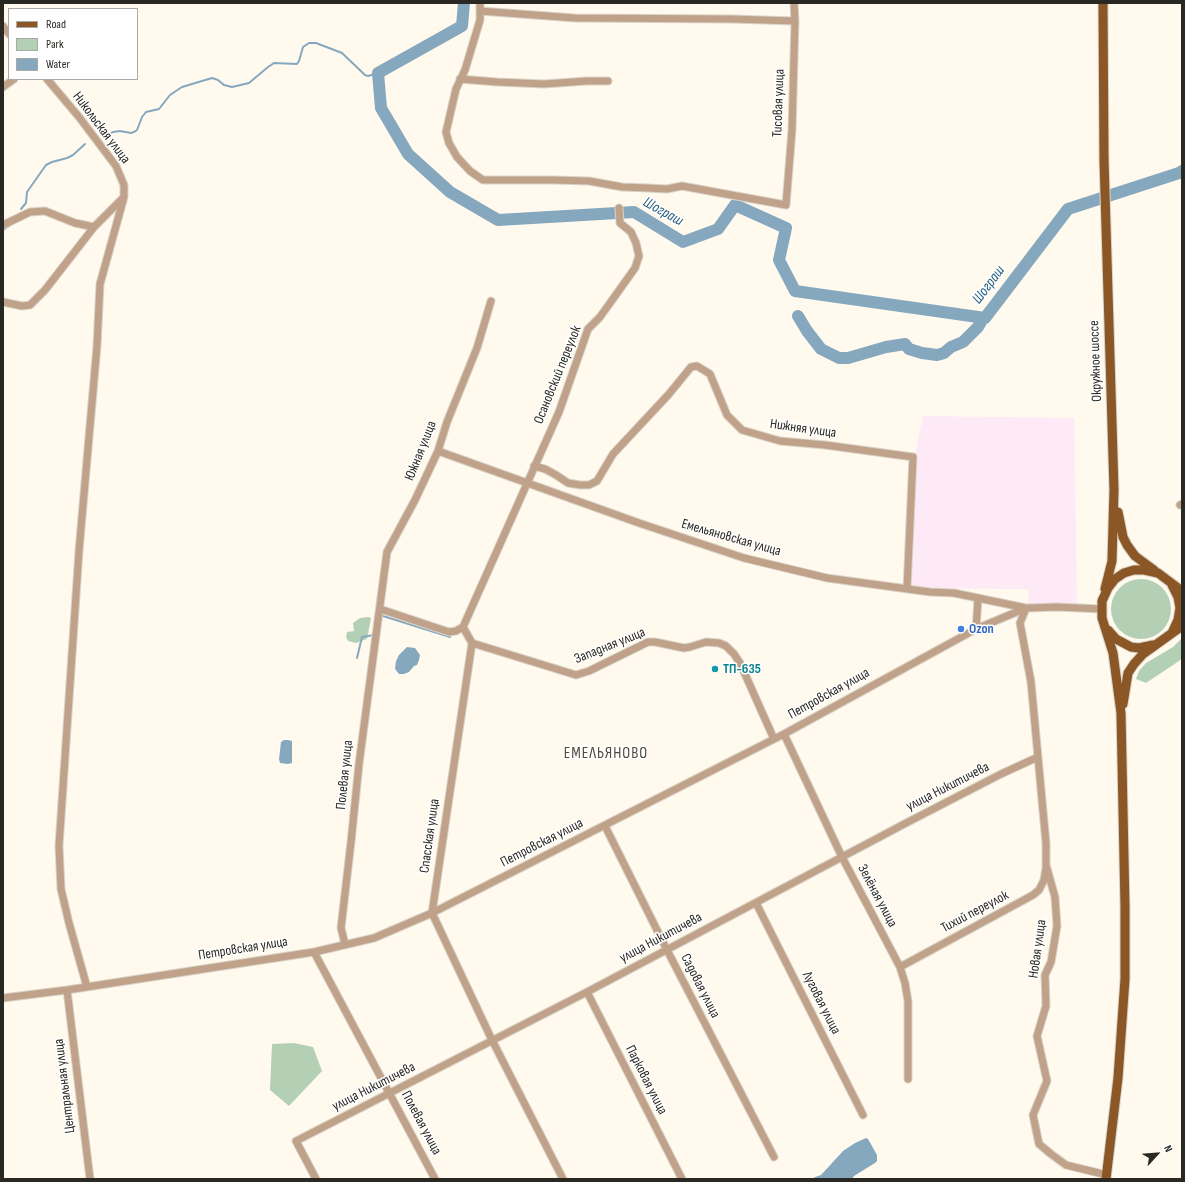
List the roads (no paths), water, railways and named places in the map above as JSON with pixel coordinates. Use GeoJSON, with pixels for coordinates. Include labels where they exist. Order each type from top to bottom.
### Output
{"type":"FeatureCollection","features":[{"type":"Feature","properties":{"kind":"main road","name":"Окружное шоссе"},"geometry":{"type":"LineString","coordinates":[[1102,609],[1112,561],[1114,490],[1104,160],[1103,3]]}},
{"type":"Feature","properties":{"kind":"main road","name":"Окружное шоссе"},"geometry":{"type":"LineString","coordinates":[[1114,490],[1120,528],[1127,545],[1135,556],[1182,591]]}},
{"type":"Feature","properties":{"kind":"main road"},"geometry":{"type":"LineString","coordinates":[[1106,1177],[1118,1078],[1125,979],[1125,836],[1122,713],[1113,653],[1102,609],[1105,594],[1111,583],[1124,574],[1139,570],[1158,573]]}},
{"type":"Feature","properties":{"kind":"main road"},"geometry":{"type":"LineString","coordinates":[[1167,638],[1175,627],[1180,608],[1178,597],[1170,582]]}},
{"type":"Feature","properties":{"kind":"main road"},"geometry":{"type":"LineString","coordinates":[[1102,609],[1108,631],[1113,637],[1125,645],[1139,648],[1156,644]]}},
{"type":"Feature","properties":{"kind":"main road"},"geometry":{"type":"LineString","coordinates":[[1122,713],[1127,678],[1130,668],[1138,658],[1182,626]]}},
{"type":"Feature","properties":{"kind":"street"},"geometry":{"type":"LineString","coordinates":[[480,3],[480,20],[465,70],[460,79],[544,84],[587,81],[608,82]]}},
{"type":"Feature","properties":{"kind":"street","name":"Тисовая улица"},"geometry":{"type":"LineString","coordinates":[[460,79],[456,88],[446,132],[449,143],[457,157],[470,172],[483,180],[553,180],[589,182],[622,187],[667,189],[682,186],[786,205],[792,130],[795,22],[794,3]]}},
{"type":"Feature","properties":{"kind":"street"},"geometry":{"type":"LineString","coordinates":[[480,11],[575,18],[732,19],[795,22]]}},
{"type":"Feature","properties":{"kind":"street"},"geometry":{"type":"LineString","coordinates":[[3,87],[13,80]]}},
{"type":"Feature","properties":{"kind":"street","name":"Никольская улица"},"geometry":{"type":"LineString","coordinates":[[48,80],[79,116],[116,166],[124,185],[124,197]]}},
{"type":"Feature","properties":{"kind":"street"},"geometry":{"type":"LineString","coordinates":[[3,302],[22,306],[30,305],[45,290],[94,227],[124,197]]}},
{"type":"Feature","properties":{"kind":"street"},"geometry":{"type":"LineString","coordinates":[[87,987],[68,923],[61,889],[59,846],[60,823],[79,551],[97,346],[100,284],[124,197]]}},
{"type":"Feature","properties":{"kind":"street","name":"Осановский переулок"},"geometry":{"type":"LineString","coordinates":[[526,482],[558,412],[588,329],[600,317],[635,268],[639,256],[636,243],[631,232],[620,223],[619,208]]}},
{"type":"Feature","properties":{"kind":"street"},"geometry":{"type":"LineString","coordinates":[[3,225],[30,212],[45,211],[76,223],[94,227]]}},
{"type":"Feature","properties":{"kind":"street","name":"Южная улица"},"geometry":{"type":"LineString","coordinates":[[380,609],[387,552],[415,500],[438,451],[447,422],[477,348],[491,301]]}},
{"type":"Feature","properties":{"kind":"street","name":"Нижняя улица"},"geometry":{"type":"LineString","coordinates":[[534,466],[556,475],[568,484],[589,485],[597,481],[613,454],[669,394],[691,367],[697,366],[710,374],[727,415],[742,430],[780,441],[825,445],[913,457],[906,589]]}},
{"type":"Feature","properties":{"kind":"street","name":"Емельяновская улица"},"geometry":{"type":"LineString","coordinates":[[438,451],[639,523],[744,558],[827,578],[906,589],[954,593],[1026,608]]}},
{"type":"Feature","properties":{"kind":"street"},"geometry":{"type":"LineString","coordinates":[[380,609],[449,632],[456,631],[463,627],[526,482]]}},
{"type":"Feature","properties":{"kind":"street"},"geometry":{"type":"LineString","coordinates":[[976,629],[978,599]]}},
{"type":"Feature","properties":{"kind":"street","name":"Петровская улица"},"geometry":{"type":"LineString","coordinates":[[3,998],[67,990],[314,952],[374,938],[432,913],[605,826],[784,734],[869,686],[976,629],[1026,608],[1057,607],[1102,609]]}},
{"type":"Feature","properties":{"kind":"street","name":"Новая улица"},"geometry":{"type":"LineString","coordinates":[[1026,608],[1020,624],[1031,682],[1046,843],[1046,866],[1055,897],[1056,926],[1051,962],[1046,975],[1046,1006],[1037,1036],[1047,1081],[1033,1115],[1039,1144],[1066,1165],[1106,1177]]}},
{"type":"Feature","properties":{"kind":"street","name":"Полевая улица"},"geometry":{"type":"LineString","coordinates":[[345,944],[341,928],[359,764],[380,609]]}},
{"type":"Feature","properties":{"kind":"street"},"geometry":{"type":"LineString","coordinates":[[463,627],[472,643]]}},
{"type":"Feature","properties":{"kind":"street","name":"Западная улица"},"geometry":{"type":"LineString","coordinates":[[472,643],[576,675],[589,671],[648,642],[684,648],[706,642],[719,643],[726,646],[740,663],[774,739]]}},
{"type":"Feature","properties":{"kind":"street","name":"Спасская улица"},"geometry":{"type":"LineString","coordinates":[[432,913],[472,643]]}},
{"type":"Feature","properties":{"kind":"street","name":"Зелёная улица"},"geometry":{"type":"LineString","coordinates":[[784,734],[842,857],[900,966],[908,1001],[908,1079]]}},
{"type":"Feature","properties":{"kind":"street","name":"улица Никитичева"},"geometry":{"type":"LineString","coordinates":[[316,1179],[296,1141],[391,1094],[1001,774],[1038,757]]}},
{"type":"Feature","properties":{"kind":"street","name":"Садовая улица"},"geometry":{"type":"LineString","coordinates":[[605,826],[774,1157]]}},
{"type":"Feature","properties":{"kind":"street","name":"Тихий переулок"},"geometry":{"type":"LineString","coordinates":[[900,966],[1033,895],[1039,890],[1044,880],[1046,866]]}},
{"type":"Feature","properties":{"kind":"street","name":"Луговая улица"},"geometry":{"type":"LineString","coordinates":[[756,903],[863,1115]]}},
{"type":"Feature","properties":{"kind":"street"},"geometry":{"type":"LineString","coordinates":[[432,913],[492,1040],[563,1179]]}},
{"type":"Feature","properties":{"kind":"street","name":"Полевая улица"},"geometry":{"type":"LineString","coordinates":[[314,952],[435,1179]]}},
{"type":"Feature","properties":{"kind":"street","name":"Центральная улица"},"geometry":{"type":"LineString","coordinates":[[67,990],[90,1179]]}},
{"type":"Feature","properties":{"kind":"street","name":"Парковая улица"},"geometry":{"type":"LineString","coordinates":[[587,992],[682,1179]]}},
{"type":"Feature","properties":{"kind":"water"},"geometry":{"type":"Polygon","coordinates":[[[407,647],[415,648],[420,655],[419,660],[417,665],[414,666],[409,672],[399,674],[395,669],[396,661],[399,655],[407,647]]]}},
{"type":"Feature","properties":{"kind":"water"},"geometry":{"type":"Polygon","coordinates":[[[284,740],[292,741],[292,763],[280,763],[281,742],[284,740]]]}},
{"type":"Feature","properties":{"kind":"water"},"geometry":{"type":"Polygon","coordinates":[[[866,1138],[877,1155],[877,1161],[875,1163],[854,1176],[852,1179],[810,1179],[821,1175],[843,1151],[866,1138]]]}},
{"type":"Feature","properties":{"kind":"waterway","name":"Шограш"},"geometry":{"type":"LineString","coordinates":[[464,3],[462,26],[378,73],[381,108],[408,154],[450,192],[498,220],[634,212],[683,242],[718,229],[735,205],[786,228],[779,260],[795,291],[985,318],[1068,209],[1182,171]]}},
{"type":"Feature","properties":{"kind":"waterway"},"geometry":{"type":"LineString","coordinates":[[104,137],[113,132],[134,132],[137,130],[142,117],[146,112],[159,109],[170,95],[182,87],[212,78],[218,80],[224,85],[232,87],[249,83],[274,63],[297,64],[303,47],[309,43],[316,43],[342,53],[365,75],[368,76],[378,73]]}},
{"type":"Feature","properties":{"kind":"waterway"},"geometry":{"type":"LineString","coordinates":[[21,209],[26,203],[27,192],[46,165],[73,155],[85,144]]}},
{"type":"Feature","properties":{"kind":"waterway"},"geometry":{"type":"LineString","coordinates":[[3,230],[14,223]]}},
{"type":"Feature","properties":{"kind":"waterway"},"geometry":{"type":"LineString","coordinates":[[798,316],[821,349],[839,358],[848,358],[886,347],[905,344],[909,349],[937,355],[944,353],[951,347],[963,342],[978,327],[983,318]]}},
{"type":"Feature","properties":{"kind":"waterway"},"geometry":{"type":"LineString","coordinates":[[383,616],[450,637]]}},
{"type":"Feature","properties":{"kind":"waterway"},"geometry":{"type":"LineString","coordinates":[[357,658],[362,637],[374,635]]}},
{"type":"Feature","properties":{"kind":"place","name":"Ozon"},"geometry":{"type":"Point","coordinates":[961,629]}},
{"type":"Feature","properties":{"kind":"place","name":"ТП-635"},"geometry":{"type":"Point","coordinates":[715,669]}},
{"type":"Feature","properties":{"kind":"district","name":"ЕМЕЛЬЯНОВО"},"geometry":{"type":"Point","coordinates":[606,754]}}]}
